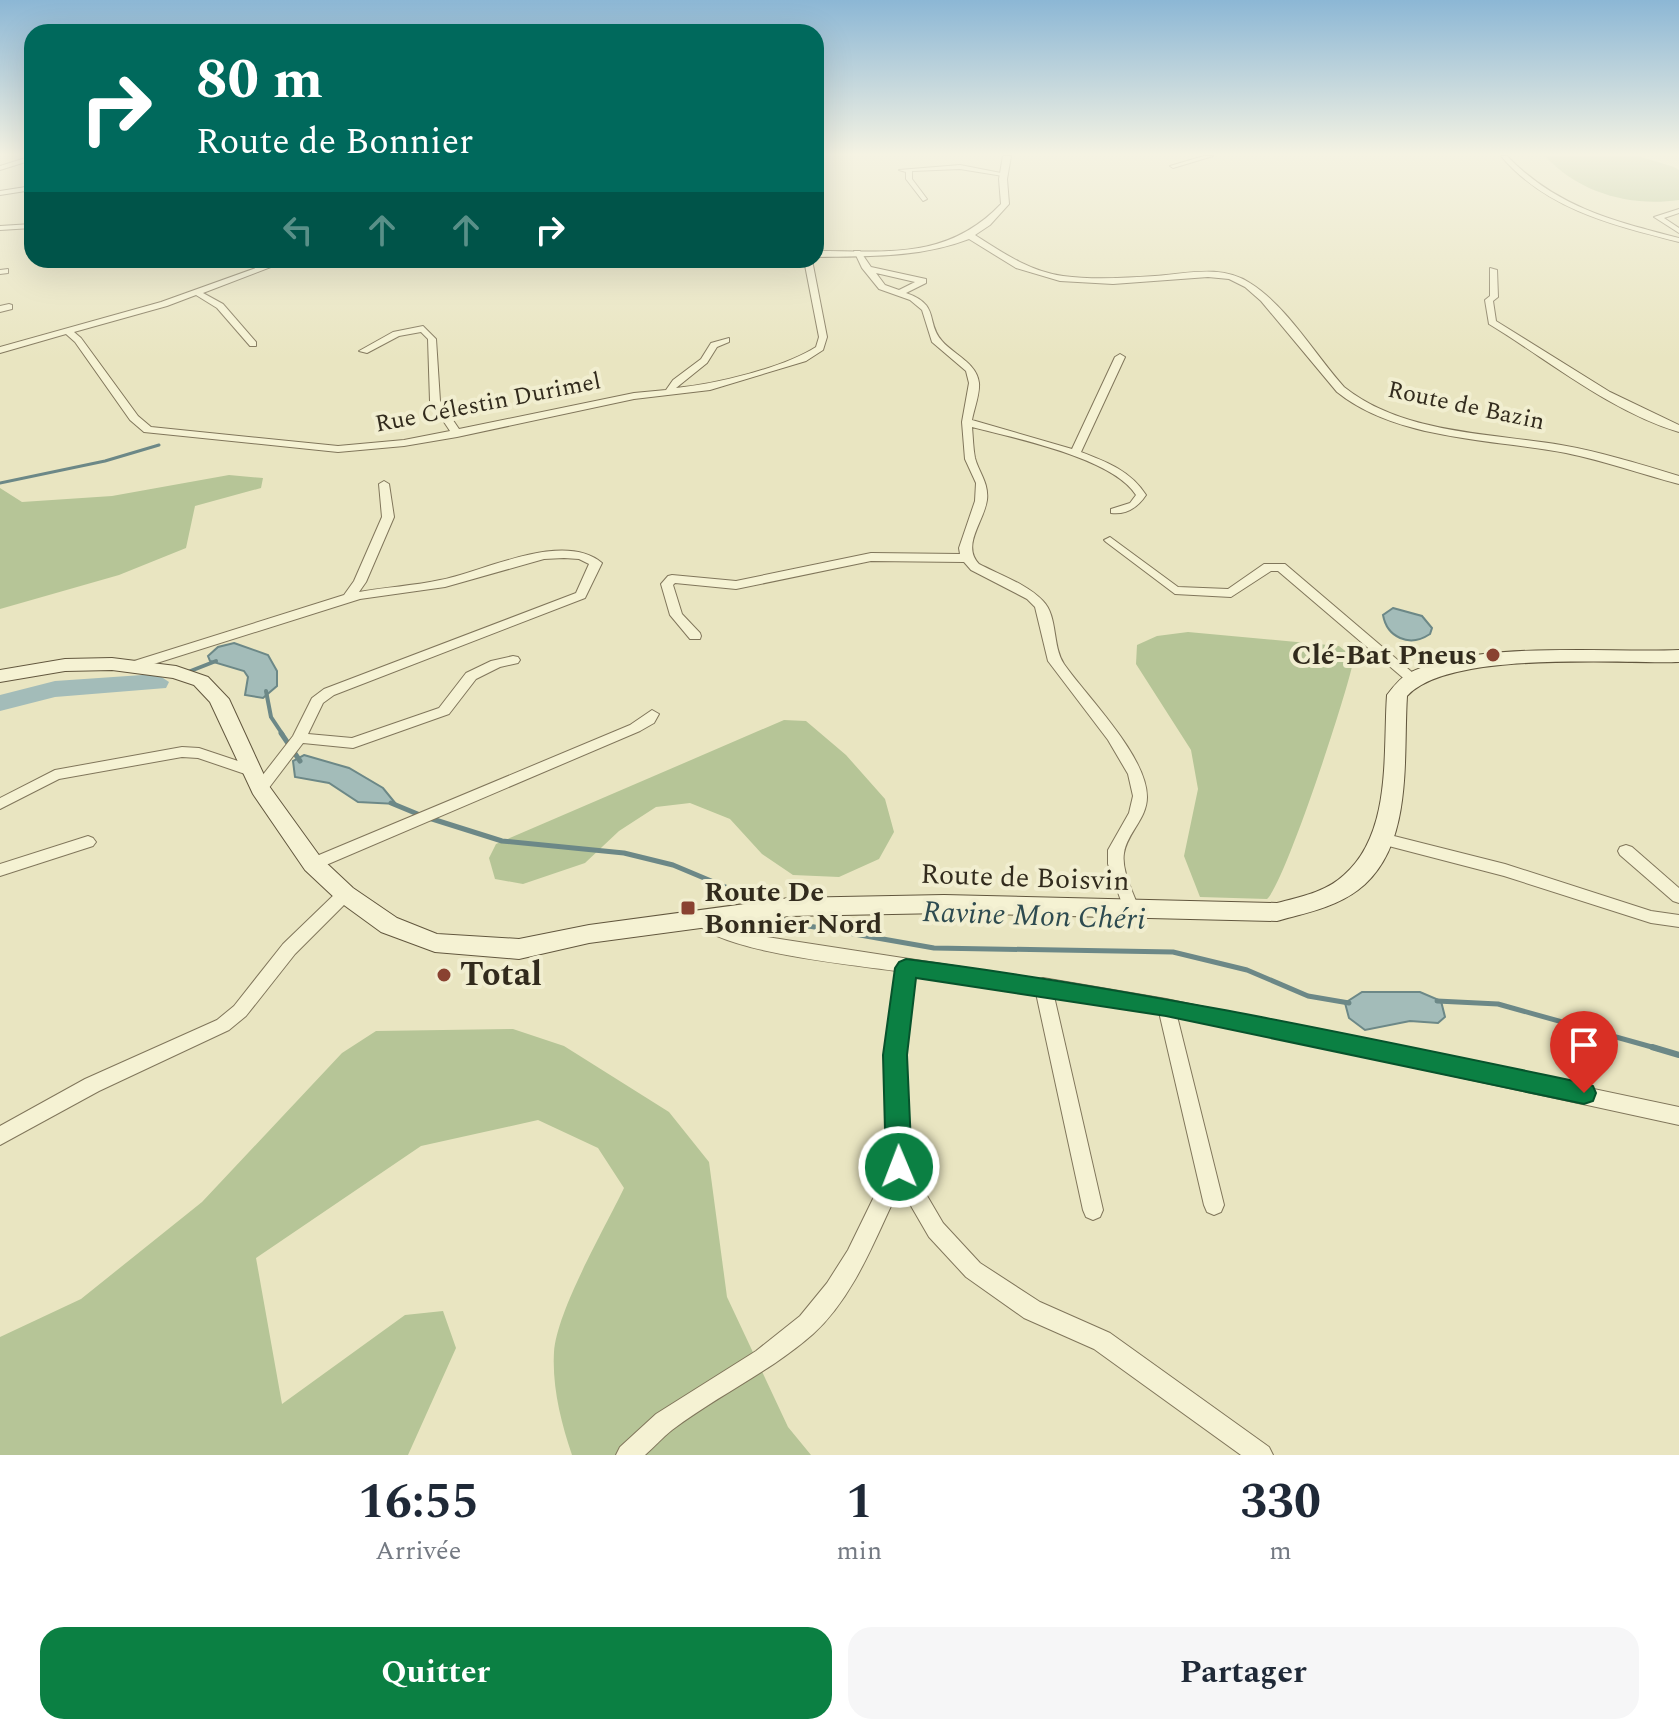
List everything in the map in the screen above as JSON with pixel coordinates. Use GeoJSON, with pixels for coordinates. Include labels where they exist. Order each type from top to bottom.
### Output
{"type":"FeatureCollection","features":[{"type":"Feature","properties":{"kind":"main road"},"geometry":{"type":"LineString","coordinates":[[1413,679],[1450,667],[1474,664],[1679,656]]}},
{"type":"Feature","properties":{"kind":"main road","name":"Route de Boisvin"},"geometry":{"type":"LineString","coordinates":[[0,676],[65,665],[136,665],[176,672],[201,681],[219,699],[254,780],[313,864],[345,894],[389,925],[435,943],[519,949],[589,934],[784,908],[944,904],[1132,911],[1277,912],[1307,907],[1340,894],[1367,868],[1382,839],[1390,818],[1397,695],[1413,679]]}},
{"type":"Feature","properties":{"kind":"street"},"geometry":{"type":"LineString","coordinates":[[824,254],[928,251],[975,239],[988,224]]}},
{"type":"Feature","properties":{"kind":"street"},"geometry":{"type":"LineString","coordinates":[[1624,224],[1679,240]]}},
{"type":"Feature","properties":{"kind":"street"},"geometry":{"type":"LineString","coordinates":[[0,228],[24,226]]}},
{"type":"Feature","properties":{"kind":"street","name":"Route de Bazin"},"geometry":{"type":"LineString","coordinates":[[975,239],[1024,268],[1056,277],[1120,280],[1211,274],[1232,277],[1248,286],[1272,310],[1342,391],[1367,407],[1453,431],[1590,454],[1679,480]]}},
{"type":"Feature","properties":{"kind":"street"},"geometry":{"type":"LineString","coordinates":[[857,253],[882,287],[926,309],[935,340],[970,370],[974,383],[967,422],[970,459],[981,483],[981,501],[965,548],[967,558],[975,567],[1031,596],[1041,606],[1055,661],[1114,738],[1135,774],[1140,796],[1137,813],[1116,850],[1116,864],[1132,911]]}},
{"type":"Feature","properties":{"kind":"street"},"geometry":{"type":"LineString","coordinates":[[0,350],[198,293],[260,268]]}},
{"type":"Feature","properties":{"kind":"street","name":"Rue Célestin Durimel"},"geometry":{"type":"LineString","coordinates":[[67,331],[78,340],[134,418],[148,430],[338,449],[457,434],[550,412],[707,388],[803,359],[820,348],[823,337],[810,268]]}},
{"type":"Feature","properties":{"kind":"street"},"geometry":{"type":"LineString","coordinates":[[866,268],[922,280],[898,294]]}},
{"type":"Feature","properties":{"kind":"street"},"geometry":{"type":"LineString","coordinates":[[1493,270],[1494,297],[1489,300],[1492,322],[1548,354],[1625,407],[1679,429]]}},
{"type":"Feature","properties":{"kind":"street"},"geometry":{"type":"LineString","coordinates":[[198,293],[220,306],[253,344]]}},
{"type":"Feature","properties":{"kind":"street"},"geometry":{"type":"LineString","coordinates":[[364,351],[396,334],[423,329],[432,339],[435,401],[457,434]]}},
{"type":"Feature","properties":{"kind":"street"},"geometry":{"type":"LineString","coordinates":[[669,392],[676,382],[704,361],[714,345],[726,340]]}},
{"type":"Feature","properties":{"kind":"street"},"geometry":{"type":"LineString","coordinates":[[1075,454],[1120,357]]}},
{"type":"Feature","properties":{"kind":"street"},"geometry":{"type":"LineString","coordinates":[[967,422],[1075,454],[1127,476],[1140,487],[1138,501],[1115,511]]}},
{"type":"Feature","properties":{"kind":"street"},"geometry":{"type":"LineString","coordinates":[[348,598],[360,582],[388,517],[384,484]]}},
{"type":"Feature","properties":{"kind":"street"},"geometry":{"type":"LineString","coordinates":[[1110,540],[1175,590],[1231,593],[1268,567],[1281,567],[1413,679]]}},
{"type":"Feature","properties":{"kind":"street"},"geometry":{"type":"LineString","coordinates":[[0,804],[55,775],[182,752],[199,753],[254,780],[299,738],[317,701],[329,692],[581,595],[596,563],[574,556],[528,559],[450,582],[379,589],[136,665]]}},
{"type":"Feature","properties":{"kind":"street"},"geometry":{"type":"LineString","coordinates":[[695,636],[676,615],[667,584],[672,579],[736,585],[871,557],[967,558]]}},
{"type":"Feature","properties":{"kind":"street"},"geometry":{"type":"LineString","coordinates":[[299,738],[353,743],[444,711],[471,676],[513,660]]}},
{"type":"Feature","properties":{"kind":"street"},"geometry":{"type":"LineString","coordinates":[[313,864],[635,728],[649,720],[652,714]]}},
{"type":"Feature","properties":{"kind":"street"},"geometry":{"type":"LineString","coordinates":[[1382,839],[1505,870],[1651,917],[1679,921]]}},
{"type":"Feature","properties":{"kind":"street"},"geometry":{"type":"LineString","coordinates":[[0,870],[88,842]]}},
{"type":"Feature","properties":{"kind":"street"},"geometry":{"type":"LineString","coordinates":[[1626,851],[1679,897]]}},
{"type":"Feature","properties":{"kind":"street"},"geometry":{"type":"LineString","coordinates":[[0,1136],[92,1085],[223,1025],[240,1011],[289,949],[345,894]]}},
{"type":"Feature","properties":{"kind":"street"},"geometry":{"type":"LineString","coordinates":[[702,920],[739,939],[906,968],[1043,985],[1166,1006],[1679,1116]]}},
{"type":"Feature","properties":{"kind":"street"},"geometry":{"type":"LineString","coordinates":[[628,1455],[664,1422],[764,1359],[808,1324],[849,1269],[899,1167],[895,1055],[906,968]]}},
{"type":"Feature","properties":{"kind":"street"},"geometry":{"type":"LineString","coordinates":[[1043,985],[1093,1210]]}},
{"type":"Feature","properties":{"kind":"street"},"geometry":{"type":"LineString","coordinates":[[1166,1006],[1214,1205]]}},
{"type":"Feature","properties":{"kind":"street"},"geometry":{"type":"LineString","coordinates":[[899,1167],[936,1230],[973,1270],[1032,1310],[1102,1341],[1261,1455]]}},
{"type":"Feature","properties":{"kind":"green space"},"geometry":{"type":"Polygon","coordinates":[[[229,475],[263,478],[261,488],[195,506],[186,548],[119,575],[0,609],[0,488],[22,502],[112,496],[229,475]]]}},
{"type":"Feature","properties":{"kind":"green space"},"geometry":{"type":"Polygon","coordinates":[[[1188,632],[1339,646],[1354,658],[1329,745],[1301,824],[1276,885],[1267,899],[1200,897],[1184,856],[1198,789],[1191,750],[1136,664],[1137,645],[1157,636],[1188,632]]]}},
{"type":"Feature","properties":{"kind":"green space"},"geometry":{"type":"Polygon","coordinates":[[[784,720],[806,721],[846,755],[885,799],[894,832],[879,859],[839,877],[793,875],[762,854],[730,819],[690,803],[656,807],[619,831],[585,863],[523,884],[495,879],[489,858],[496,844],[784,720]]]}},
{"type":"Feature","properties":{"kind":"green space"},"geometry":{"type":"Polygon","coordinates":[[[513,1029],[564,1046],[669,1112],[709,1162],[727,1297],[788,1427],[811,1455],[572,1455],[556,1391],[554,1352],[557,1335],[572,1292],[624,1188],[598,1148],[538,1120],[421,1146],[256,1258],[282,1404],[405,1315],[443,1311],[456,1348],[408,1455],[0,1455],[0,1337],[81,1299],[202,1202],[342,1053],[376,1031],[513,1029]]]}},
{"type":"Feature","properties":{"kind":"water"},"geometry":{"type":"Polygon","coordinates":[[[1393,608],[1422,616],[1432,628],[1430,634],[1407,640],[1394,634],[1383,615],[1393,608]]]}},
{"type":"Feature","properties":{"kind":"water"},"geometry":{"type":"Polygon","coordinates":[[[234,643],[268,655],[277,671],[277,686],[263,698],[245,695],[248,677],[244,671],[210,661],[208,656],[218,647],[234,643]]]}},
{"type":"Feature","properties":{"kind":"water"},"geometry":{"type":"Polygon","coordinates":[[[304,755],[349,768],[383,788],[396,804],[358,802],[329,783],[295,777],[293,761],[304,755]]]}},
{"type":"Feature","properties":{"kind":"water"},"geometry":{"type":"Polygon","coordinates":[[[1362,992],[1420,992],[1441,1001],[1445,1017],[1438,1023],[1410,1021],[1365,1030],[1349,1018],[1345,1003],[1362,992]]]}},
{"type":"Feature","properties":{"kind":"waterway"},"geometry":{"type":"LineString","coordinates":[[0,483],[105,461],[159,445]]}},
{"type":"Feature","properties":{"kind":"waterway","name":"Ravine Mon Chéri"},"geometry":{"type":"LineString","coordinates":[[188,672],[216,661]]}},
{"type":"Feature","properties":{"kind":"waterway","name":"Ravine Mon Chéri"},"geometry":{"type":"LineString","coordinates":[[0,703],[55,689],[157,682]]}},
{"type":"Feature","properties":{"kind":"waterway","name":"Ravine Mon Chéri"},"geometry":{"type":"LineString","coordinates":[[266,691],[271,717],[283,735]]}},
{"type":"Feature","properties":{"kind":"waterway","name":"Ravine Mon Chéri"},"geometry":{"type":"LineString","coordinates":[[281,733],[300,761]]}},
{"type":"Feature","properties":{"kind":"waterway","name":"Ravine Mon Chéri"},"geometry":{"type":"LineString","coordinates":[[391,803],[420,815]]}},
{"type":"Feature","properties":{"kind":"waterway","name":"Ravine Mon Chéri"},"geometry":{"type":"LineString","coordinates":[[429,818],[502,841],[624,853],[673,865],[766,904]]}},
{"type":"Feature","properties":{"kind":"waterway","name":"Ravine Mon Chéri"},"geometry":{"type":"LineString","coordinates":[[778,915],[786,922],[934,948],[1173,952],[1247,970],[1308,996],[1349,1003]]}},
{"type":"Feature","properties":{"kind":"waterway","name":"Ravine Mon Chéri"},"geometry":{"type":"LineString","coordinates":[[1437,1001],[1498,1004],[1655,1048]]}},
{"type":"Feature","properties":{"kind":"waterway","name":"Ravine Mon Chéri"},"geometry":{"type":"LineString","coordinates":[[1655,1048],[1659,1049]]}},
{"type":"Feature","properties":{"kind":"waterway","name":"Ravine Mon Chéri"},"geometry":{"type":"LineString","coordinates":[[1655,1048],[1679,1055]]}},
{"type":"Feature","properties":{"kind":"place","name":"Clé-Bat Pneus"},"geometry":{"type":"Point","coordinates":[1493,655]}},
{"type":"Feature","properties":{"kind":"place","name":"Route De Bonnier Nord"},"geometry":{"type":"Point","coordinates":[688,908]}},
{"type":"Feature","properties":{"kind":"place","name":"Total"},"geometry":{"type":"Point","coordinates":[444,975]}},
{"type":"Feature","properties":{"kind":"route"},"geometry":{"type":"LineString","coordinates":[[899,1167],[895,1055],[906,968],[1043,985],[1166,1006],[1584,1093]]}}]}
